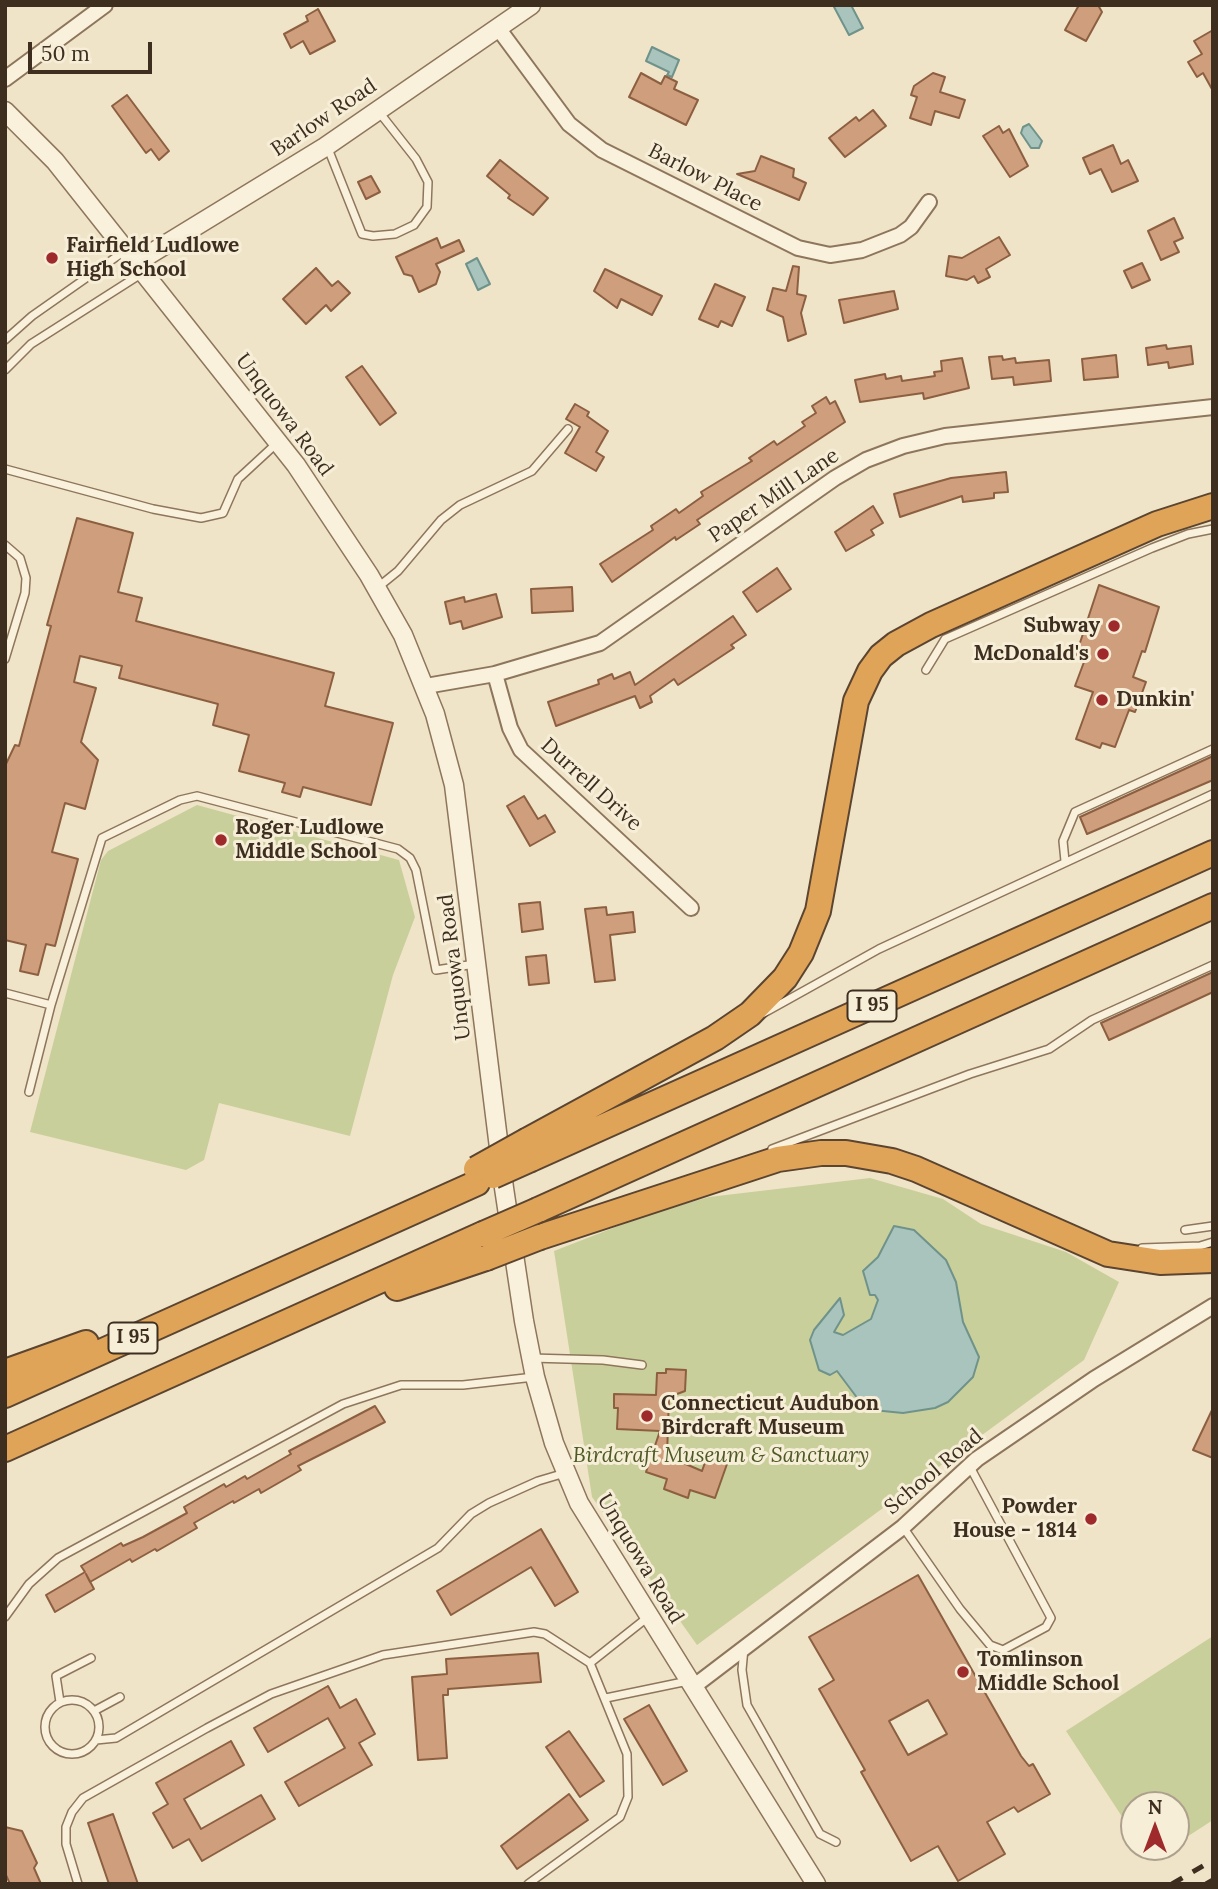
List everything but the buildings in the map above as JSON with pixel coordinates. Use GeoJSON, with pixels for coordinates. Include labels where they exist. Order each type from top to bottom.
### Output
{"type":"FeatureCollection","features":[{"type":"Feature","properties":{"kind":"highway"},"geometry":{"type":"LineString","coordinates":[[530,1150],[715,1038],[769,996],[794,966],[808,940],[822,895],[856,701],[870,671],[881,656],[896,644],[931,625],[1157,524],[1213,506]]}},
{"type":"Feature","properties":{"kind":"highway","name":"I 95"},"geometry":{"type":"LineString","coordinates":[[5,1395],[371,1231],[530,1150],[1213,853]]}},
{"type":"Feature","properties":{"kind":"highway","name":"I 95"},"geometry":{"type":"LineString","coordinates":[[5,1449],[274,1328],[485,1246],[538,1210],[1213,906]]}},
{"type":"Feature","properties":{"kind":"highway"},"geometry":{"type":"LineString","coordinates":[[485,1246],[540,1237],[658,1196],[799,1155],[821,1153],[869,1156],[928,1174],[1092,1248],[1142,1261],[1213,1260]]}},
{"type":"Feature","properties":{"kind":"highway"},"geometry":{"type":"LineString","coordinates":[[5,1372],[261,1280]]}},
{"type":"Feature","properties":{"kind":"highway"},"geometry":{"type":"LineString","coordinates":[[5,1457],[95,1409]]}},
{"type":"Feature","properties":{"kind":"street"},"geometry":{"type":"LineString","coordinates":[[5,79],[105,5]]}},
{"type":"Feature","properties":{"kind":"street","name":"Barlow Road"},"geometry":{"type":"LineString","coordinates":[[136,261],[327,145],[531,5]]}},
{"type":"Feature","properties":{"kind":"street","name":"Barlow Place"},"geometry":{"type":"LineString","coordinates":[[498,28],[569,124],[602,150],[798,248],[830,255],[862,250],[900,235],[911,227],[929,202]]}},
{"type":"Feature","properties":{"kind":"street","name":"Unquowa Road"},"geometry":{"type":"LineString","coordinates":[[5,111],[55,161],[278,442],[376,588],[403,635],[426,687],[454,785],[504,1188],[531,1358],[565,1473],[579,1503],[648,1617],[816,1884]]}},
{"type":"Feature","properties":{"kind":"street","name":"Paper Mill Lane"},"geometry":{"type":"LineString","coordinates":[[426,687],[495,674],[600,643],[835,478],[891,451],[945,436],[1213,407]]}},
{"type":"Feature","properties":{"kind":"street","name":"Durrell Drive"},"geometry":{"type":"LineString","coordinates":[[495,674],[510,728],[522,750],[691,908]]}},
{"type":"Feature","properties":{"kind":"street","name":"School Road"},"geometry":{"type":"LineString","coordinates":[[691,1684],[903,1527],[969,1465],[1094,1380],[1213,1306]]}},
{"type":"Feature","properties":{"kind":"lane"},"geometry":{"type":"LineString","coordinates":[[327,145],[362,234],[394,234],[414,225],[427,207],[428,182],[416,159],[378,110]]}},
{"type":"Feature","properties":{"kind":"lane"},"geometry":{"type":"LineString","coordinates":[[5,340],[32,316],[136,261]]}},
{"type":"Feature","properties":{"kind":"lane"},"geometry":{"type":"LineString","coordinates":[[5,370],[31,344],[136,261]]}},
{"type":"Feature","properties":{"kind":"lane"},"geometry":{"type":"LineString","coordinates":[[376,588],[398,571],[441,520],[460,505],[532,471],[568,429]]}},
{"type":"Feature","properties":{"kind":"lane"},"geometry":{"type":"LineString","coordinates":[[5,469],[153,509],[201,518],[223,513],[234,485],[278,442]]}},
{"type":"Feature","properties":{"kind":"lane"},"geometry":{"type":"LineString","coordinates":[[926,670],[945,639],[1152,548],[1188,534],[1213,529]]}},
{"type":"Feature","properties":{"kind":"lane"},"geometry":{"type":"LineString","coordinates":[[5,545],[20,558],[26,578],[25,593],[5,659]]}},
{"type":"Feature","properties":{"kind":"lane"},"geometry":{"type":"LineString","coordinates":[[1065,862],[1063,841],[1075,812],[1213,749]]}},
{"type":"Feature","properties":{"kind":"lane"},"geometry":{"type":"LineString","coordinates":[[715,1038],[879,949],[1213,794]]}},
{"type":"Feature","properties":{"kind":"lane"},"geometry":{"type":"LineString","coordinates":[[29,1092],[51,1005],[102,838],[180,800],[197,796],[398,849],[410,858],[416,870],[436,970],[477,964]]}},
{"type":"Feature","properties":{"kind":"lane"},"geometry":{"type":"LineString","coordinates":[[767,1151],[970,1074],[1049,1049],[1091,1020],[1213,965]]}},
{"type":"Feature","properties":{"kind":"lane"},"geometry":{"type":"LineString","coordinates":[[5,993],[51,1005]]}},
{"type":"Feature","properties":{"kind":"lane"},"geometry":{"type":"LineString","coordinates":[[658,1196],[755,1156]]}},
{"type":"Feature","properties":{"kind":"lane"},"geometry":{"type":"LineString","coordinates":[[1185,1230],[1213,1226]]}},
{"type":"Feature","properties":{"kind":"lane"},"geometry":{"type":"LineString","coordinates":[[1092,1248],[1172,1248],[1213,1242]]}},
{"type":"Feature","properties":{"kind":"lane"},"geometry":{"type":"LineString","coordinates":[[531,1358],[603,1360],[642,1365]]}},
{"type":"Feature","properties":{"kind":"lane"},"geometry":{"type":"LineString","coordinates":[[5,1617],[29,1584],[58,1558],[343,1404],[401,1385],[463,1385],[535,1377]]}},
{"type":"Feature","properties":{"kind":"lane"},"geometry":{"type":"LineString","coordinates":[[903,1527],[960,1609],[990,1646],[1003,1650],[1046,1627],[1051,1618],[969,1465]]}},
{"type":"Feature","properties":{"kind":"lane"},"geometry":{"type":"LineString","coordinates":[[96,1740],[116,1738],[438,1548],[471,1514],[489,1503],[538,1481],[565,1473]]}},
{"type":"Feature","properties":{"kind":"lane"},"geometry":{"type":"LineString","coordinates":[[590,1662],[648,1617]]}},
{"type":"Feature","properties":{"kind":"lane"},"geometry":{"type":"LineString","coordinates":[[78,1884],[68,1854],[66,1827],[72,1812],[83,1798],[271,1694],[383,1655],[534,1632],[545,1634],[590,1662],[627,1754],[626,1805],[620,1817],[528,1884]]}},
{"type":"Feature","properties":{"kind":"lane"},"geometry":{"type":"LineString","coordinates":[[744,1646],[742,1670],[747,1705],[820,1834],[836,1842]]}},
{"type":"Feature","properties":{"kind":"lane"},"geometry":{"type":"LineString","coordinates":[[60,1702],[56,1676],[91,1658]]}},
{"type":"Feature","properties":{"kind":"lane"},"geometry":{"type":"LineString","coordinates":[[606,1698],[691,1684]]}},
{"type":"Feature","properties":{"kind":"lane"},"geometry":{"type":"LineString","coordinates":[[94,1711],[120,1697]]}},
{"type":"Feature","properties":{"kind":"lane"},"geometry":{"type":"LineString","coordinates":[[77,1700],[94,1711],[99,1723],[96,1740],[90,1747],[73,1754],[55,1748],[49,1741],[45,1722],[48,1714],[60,1702],[77,1700]]}},
{"type":"Feature","properties":{"kind":"green space"},"geometry":{"type":"Polygon","coordinates":[[[197,805],[399,860],[415,917],[393,975],[350,1136],[219,1103],[204,1160],[186,1170],[30,1132],[101,860],[108,851],[197,805]]]}},
{"type":"Feature","properties":{"kind":"green space","name":"Birdcraft Museum & Sanctuary"},"geometry":{"type":"Polygon","coordinates":[[[870,1178],[943,1199],[981,1224],[1066,1252],[1119,1282],[1084,1360],[697,1645],[592,1497],[554,1251],[649,1214],[709,1197],[870,1178]],[[894,1226],[878,1257],[863,1271],[878,1300],[871,1319],[843,1335],[834,1331],[842,1317],[835,1303],[814,1330],[810,1340],[819,1369],[837,1371],[858,1399],[903,1413],[935,1408],[948,1402],[973,1377],[979,1357],[963,1322],[956,1282],[946,1260],[894,1226]]]}},
{"type":"Feature","properties":{"kind":"green space"},"geometry":{"type":"Polygon","coordinates":[[[1213,1636],[1213,1820],[1190,1835],[1190,1791],[1120,1791],[1120,1814],[1066,1731],[1213,1636]]]}},
{"type":"Feature","properties":{"kind":"water"},"geometry":{"type":"Polygon","coordinates":[[[833,5],[851,5],[863,28],[849,35],[833,5]]]}},
{"type":"Feature","properties":{"kind":"water"},"geometry":{"type":"Polygon","coordinates":[[[652,47],[679,60],[672,77],[667,75],[669,72],[646,61],[652,47]]]}},
{"type":"Feature","properties":{"kind":"water"},"geometry":{"type":"Polygon","coordinates":[[[1029,124],[1042,141],[1039,148],[1031,148],[1021,133],[1023,127],[1029,124]]]}},
{"type":"Feature","properties":{"kind":"water"},"geometry":{"type":"Polygon","coordinates":[[[477,258],[490,284],[478,290],[466,264],[477,258]]]}},
{"type":"Feature","properties":{"kind":"water"},"geometry":{"type":"Polygon","coordinates":[[[894,1226],[914,1230],[946,1260],[956,1282],[963,1322],[979,1357],[973,1377],[948,1402],[935,1408],[903,1413],[873,1410],[858,1399],[837,1371],[830,1375],[819,1370],[810,1340],[814,1330],[840,1298],[844,1315],[834,1332],[843,1335],[871,1319],[878,1300],[875,1295],[870,1295],[863,1271],[878,1257],[894,1226]]]}},
{"type":"Feature","properties":{"kind":"railway"},"geometry":{"type":"LineString","coordinates":[[1172,1884],[1213,1860]]}},
{"type":"Feature","properties":{"kind":"railway"},"geometry":{"type":"LineString","coordinates":[[1206,1884],[1213,1880]]}},
{"type":"Feature","properties":{"kind":"place","name":"Fairfield Ludlowe High School"},"geometry":{"type":"Point","coordinates":[52,258]}},
{"type":"Feature","properties":{"kind":"place","name":"Subway"},"geometry":{"type":"Point","coordinates":[1114,626]}},
{"type":"Feature","properties":{"kind":"place","name":"McDonald's"},"geometry":{"type":"Point","coordinates":[1103,654]}},
{"type":"Feature","properties":{"kind":"place","name":"Dunkin'"},"geometry":{"type":"Point","coordinates":[1102,700]}},
{"type":"Feature","properties":{"kind":"place","name":"Roger Ludlowe Middle School"},"geometry":{"type":"Point","coordinates":[221,840]}},
{"type":"Feature","properties":{"kind":"place","name":"Connecticut Audubon Birdcraft Museum"},"geometry":{"type":"Point","coordinates":[647,1416]}},
{"type":"Feature","properties":{"kind":"place","name":"Powder House - 1814"},"geometry":{"type":"Point","coordinates":[1091,1519]}},
{"type":"Feature","properties":{"kind":"place","name":"Tomlinson Middle School"},"geometry":{"type":"Point","coordinates":[963,1672]}}]}
